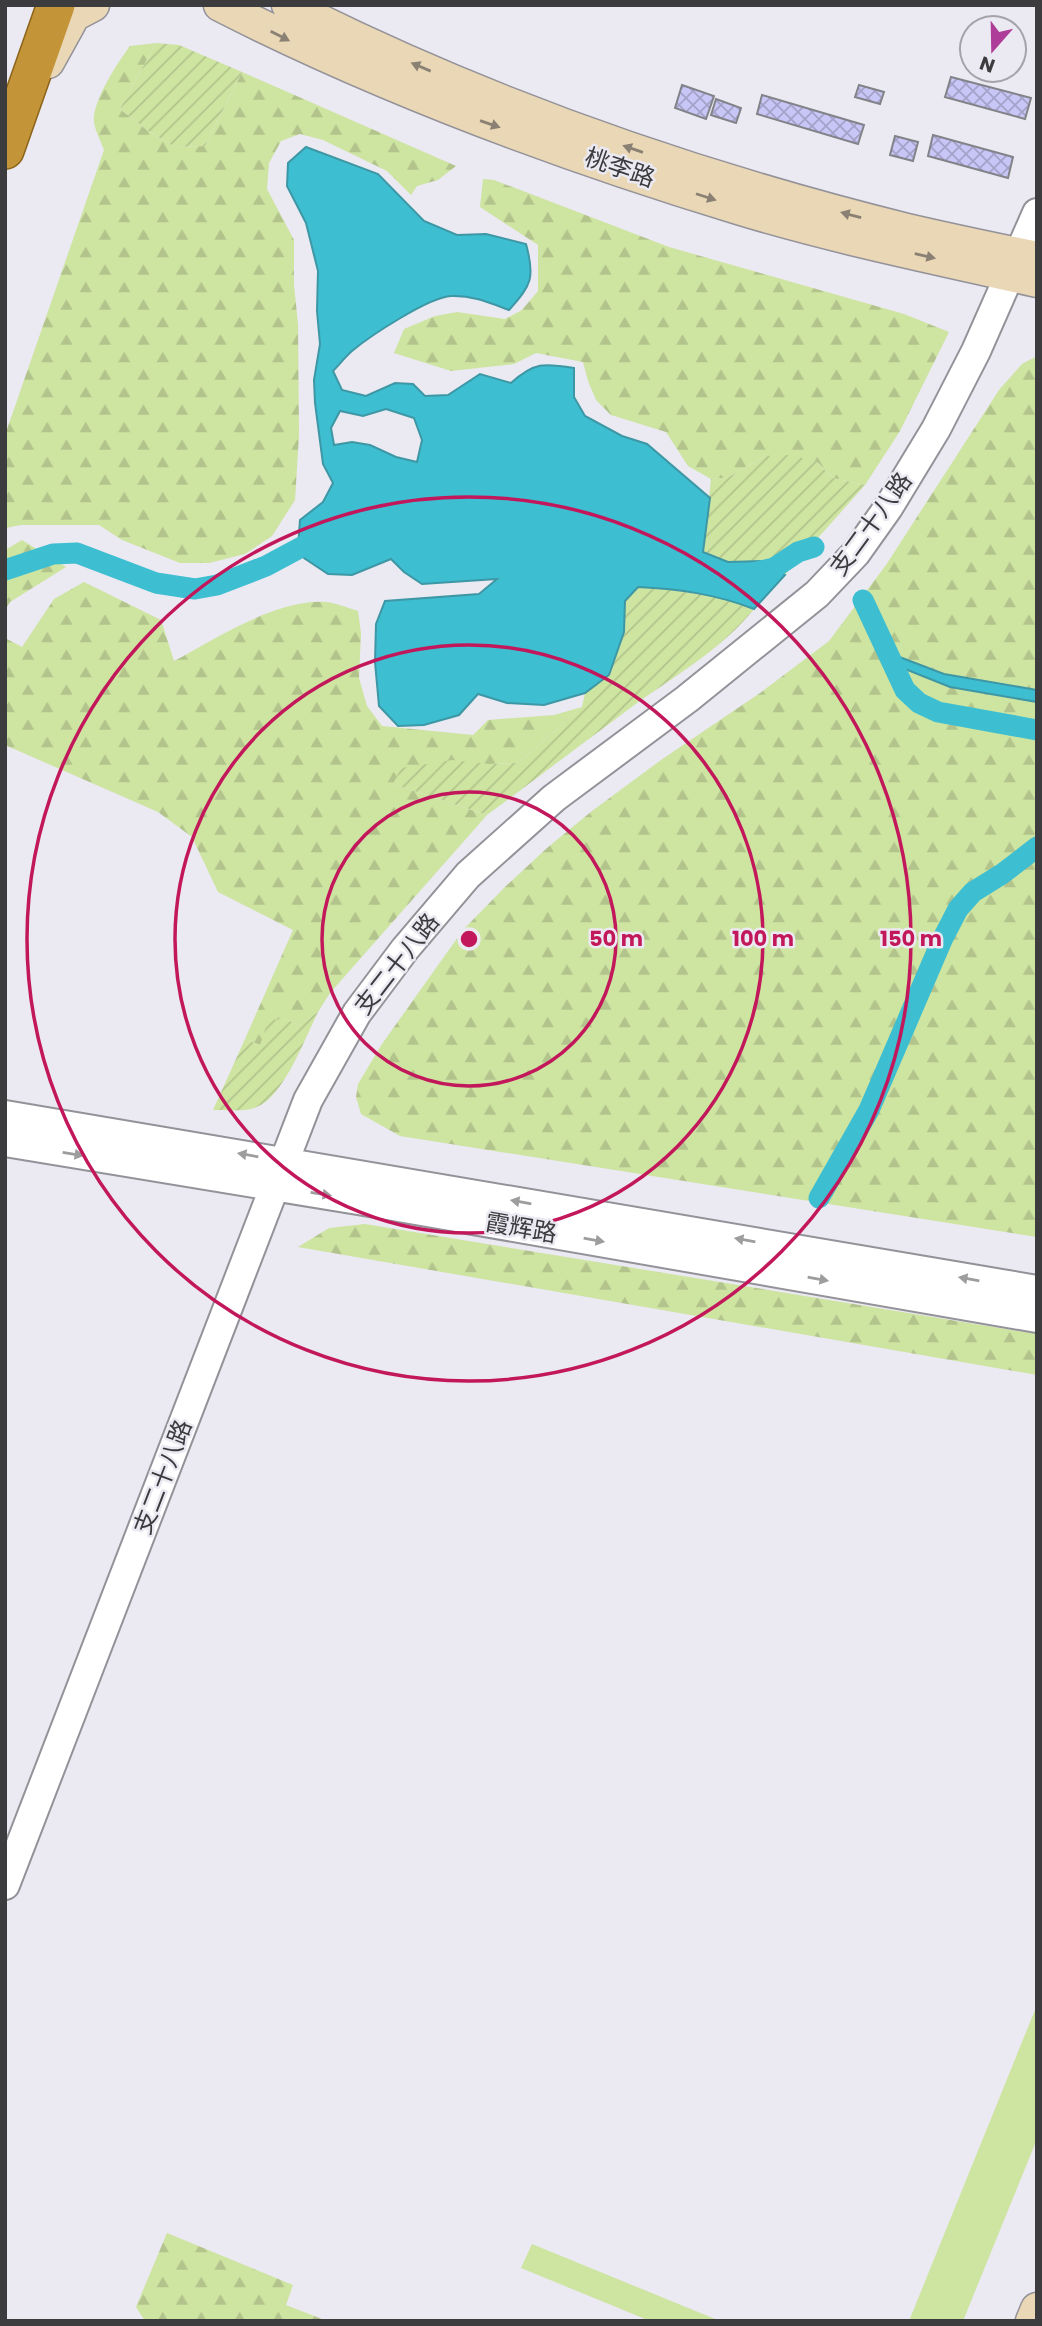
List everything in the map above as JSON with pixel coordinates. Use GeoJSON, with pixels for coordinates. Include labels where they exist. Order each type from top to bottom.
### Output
{"type":"FeatureCollection","features":[{"type":"Feature","properties":{"kind":"highway"},"geometry":{"type":"LineString","coordinates":[[7,144],[56,5]]}},
{"type":"Feature","properties":{"kind":"main road"},"geometry":{"type":"LineString","coordinates":[[7,144],[74,15],[93,5]]}},
{"type":"Feature","properties":{"kind":"main road","name":"桃李路"},"geometry":{"type":"LineString","coordinates":[[220,5],[293,43],[463,114],[738,208],[874,245],[1026,267]]}},
{"type":"Feature","properties":{"kind":"main road","name":"桃李路"},"geometry":{"type":"LineString","coordinates":[[288,5],[357,40],[532,113],[662,159],[1026,267]]}},
{"type":"Feature","properties":{"kind":"main road"},"geometry":{"type":"LineString","coordinates":[[1032,2321],[1037,2309]]}},
{"type":"Feature","properties":{"kind":"street","name":"支二十八路"},"geometry":{"type":"LineString","coordinates":[[5,1885],[308,1100],[357,1013],[405,949],[468,875],[554,798],[687,699],[817,594],[856,552],[888,508],[936,429],[976,351],[1026,267],[1037,214]]}},
{"type":"Feature","properties":{"kind":"street","name":"霞辉路"},"geometry":{"type":"LineString","coordinates":[[5,1115],[279,1174],[371,1202],[1037,1318]]}},
{"type":"Feature","properties":{"kind":"street","name":"霞辉路"},"geometry":{"type":"LineString","coordinates":[[5,1142],[279,1174],[1037,1290]]}},
{"type":"Feature","properties":{"kind":"green space"},"geometry":{"type":"Polygon","coordinates":[[[156,43],[120,109],[175,147],[205,146],[242,72],[456,166],[438,180],[417,186],[411,195],[387,171],[323,140],[300,134],[281,141],[269,163],[267,189],[294,240],[299,435],[295,500],[272,536],[245,554],[209,563],[180,563],[122,540],[99,525],[21,525],[5,528],[5,435],[104,150],[94,123],[97,105],[106,83],[130,46],[156,43]]]}},
{"type":"Feature","properties":{"kind":"green space"},"geometry":{"type":"Polygon","coordinates":[[[156,43],[179,45],[242,72],[205,146],[175,147],[120,109],[156,43]]]}},
{"type":"Feature","properties":{"kind":"green space"},"geometry":{"type":"Polygon","coordinates":[[[483,179],[494,180],[669,247],[904,314],[949,332],[900,431],[865,485],[833,478],[817,462],[765,456],[727,478],[711,479],[688,466],[666,432],[611,415],[596,400],[583,362],[536,353],[514,364],[451,371],[394,353],[404,329],[435,316],[457,312],[505,319],[522,310],[538,291],[538,245],[480,207],[483,179]]]}},
{"type":"Feature","properties":{"kind":"green space"},"geometry":{"type":"Polygon","coordinates":[[[1037,356],[1037,1237],[400,1136],[361,1114],[356,1097],[358,1084],[382,1044],[463,930],[547,848],[592,811],[829,641],[886,565],[999,390],[1022,364],[1037,356]]]}},
{"type":"Feature","properties":{"kind":"green space"},"geometry":{"type":"Polygon","coordinates":[[[790,455],[817,462],[833,478],[865,485],[785,575],[763,561],[728,562],[703,552],[711,479],[727,478],[765,456],[790,455]]]}},
{"type":"Feature","properties":{"kind":"green space"},"geometry":{"type":"Polygon","coordinates":[[[22,540],[66,567],[10,602],[5,610],[5,550],[22,540]]]}},
{"type":"Feature","properties":{"kind":"green space"},"geometry":{"type":"Polygon","coordinates":[[[84,582],[161,620],[174,661],[228,631],[287,607],[326,602],[358,611],[361,633],[359,678],[367,706],[382,726],[473,735],[488,720],[554,715],[582,707],[518,763],[490,764],[393,784],[487,815],[330,993],[318,1012],[300,1025],[284,1019],[260,1045],[245,1039],[293,930],[218,892],[192,837],[158,812],[5,745],[5,638],[22,647],[54,599],[84,582]]]}},
{"type":"Feature","properties":{"kind":"green space"},"geometry":{"type":"Polygon","coordinates":[[[638,587],[697,593],[754,609],[728,636],[699,660],[487,815],[393,784],[401,768],[452,760],[490,764],[518,763],[582,707],[585,693],[609,675],[624,632],[625,601],[638,587]]]}},
{"type":"Feature","properties":{"kind":"green space"},"geometry":{"type":"Polygon","coordinates":[[[318,1012],[285,1079],[267,1101],[247,1110],[213,1110],[245,1039],[260,1045],[268,1020],[284,1019],[300,1025],[318,1012]]]}},
{"type":"Feature","properties":{"kind":"green space"},"geometry":{"type":"Polygon","coordinates":[[[365,1224],[1037,1334],[1037,1375],[298,1247],[329,1228],[365,1224]]]}},
{"type":"Feature","properties":{"kind":"green space"},"geometry":{"type":"Polygon","coordinates":[[[1037,2005],[1037,2139],[963,2321],[909,2321],[1037,2005]]]}},
{"type":"Feature","properties":{"kind":"green space"},"geometry":{"type":"Polygon","coordinates":[[[167,2233],[293,2285],[286,2305],[327,2321],[145,2321],[136,2307],[167,2233]]]}},
{"type":"Feature","properties":{"kind":"green space"},"geometry":{"type":"Polygon","coordinates":[[[532,2244],[720,2321],[650,2321],[521,2268],[532,2244]]]}},
{"type":"Feature","properties":{"kind":"water"},"geometry":{"type":"Polygon","coordinates":[[[306,147],[378,174],[424,221],[457,235],[486,234],[526,244],[529,255],[530,280],[523,294],[509,310],[459,296],[441,298],[429,303],[385,327],[347,356],[333,371],[342,390],[366,396],[395,383],[413,384],[425,396],[448,395],[480,374],[511,383],[526,371],[540,366],[574,368],[574,397],[585,416],[622,436],[647,444],[710,498],[703,552],[728,562],[763,561],[785,575],[754,609],[697,593],[638,587],[625,601],[624,632],[609,675],[585,693],[544,705],[507,703],[478,694],[459,715],[424,725],[398,726],[379,706],[375,662],[376,624],[385,601],[479,594],[497,579],[422,584],[391,559],[352,575],[328,574],[304,558],[298,548],[300,520],[323,502],[333,483],[323,464],[315,403],[314,380],[320,344],[318,271],[306,223],[287,186],[288,163],[306,147]],[[386,409],[363,416],[340,411],[331,428],[334,445],[352,442],[370,445],[396,457],[417,462],[422,440],[414,418],[386,409]]]}},
{"type":"Feature","properties":{"kind":"water"},"geometry":{"type":"Polygon","coordinates":[[[889,653],[944,674],[1037,690],[1037,702],[950,687],[895,665],[889,653]]]}},
{"type":"Feature","properties":{"kind":"building"},"geometry":{"type":"Polygon","coordinates":[[[951,77],[958,79],[958,84],[978,84],[1031,98],[1025,119],[945,97],[951,77]]]}},
{"type":"Feature","properties":{"kind":"building"},"geometry":{"type":"Polygon","coordinates":[[[682,85],[714,96],[706,119],[675,108],[682,85]]]}},
{"type":"Feature","properties":{"kind":"building"},"geometry":{"type":"Polygon","coordinates":[[[859,85],[884,92],[880,104],[855,97],[859,85]]]}},
{"type":"Feature","properties":{"kind":"building"},"geometry":{"type":"Polygon","coordinates":[[[762,95],[864,125],[858,144],[757,114],[762,95]]]}},
{"type":"Feature","properties":{"kind":"building"},"geometry":{"type":"Polygon","coordinates":[[[716,99],[741,108],[736,123],[711,115],[716,99]]]}},
{"type":"Feature","properties":{"kind":"building"},"geometry":{"type":"Polygon","coordinates":[[[933,135],[1013,157],[1008,178],[928,156],[933,135]]]}},
{"type":"Feature","properties":{"kind":"building"},"geometry":{"type":"Polygon","coordinates":[[[895,136],[918,142],[913,161],[890,155],[895,136]]]}},
{"type":"Feature","properties":{"kind":"waterway"},"geometry":{"type":"LineString","coordinates":[[5,570],[53,554],[77,553],[156,583],[195,589],[217,585],[266,566],[322,536]]}},
{"type":"Feature","properties":{"kind":"waterway"},"geometry":{"type":"LineString","coordinates":[[745,575],[774,568],[798,552],[814,547]]}},
{"type":"Feature","properties":{"kind":"waterway"},"geometry":{"type":"LineString","coordinates":[[863,600],[905,690],[919,703],[938,712],[1037,730]]}},
{"type":"Feature","properties":{"kind":"waterway"},"geometry":{"type":"LineString","coordinates":[[819,1198],[869,1110],[958,909],[973,892],[1037,847]]}}]}
